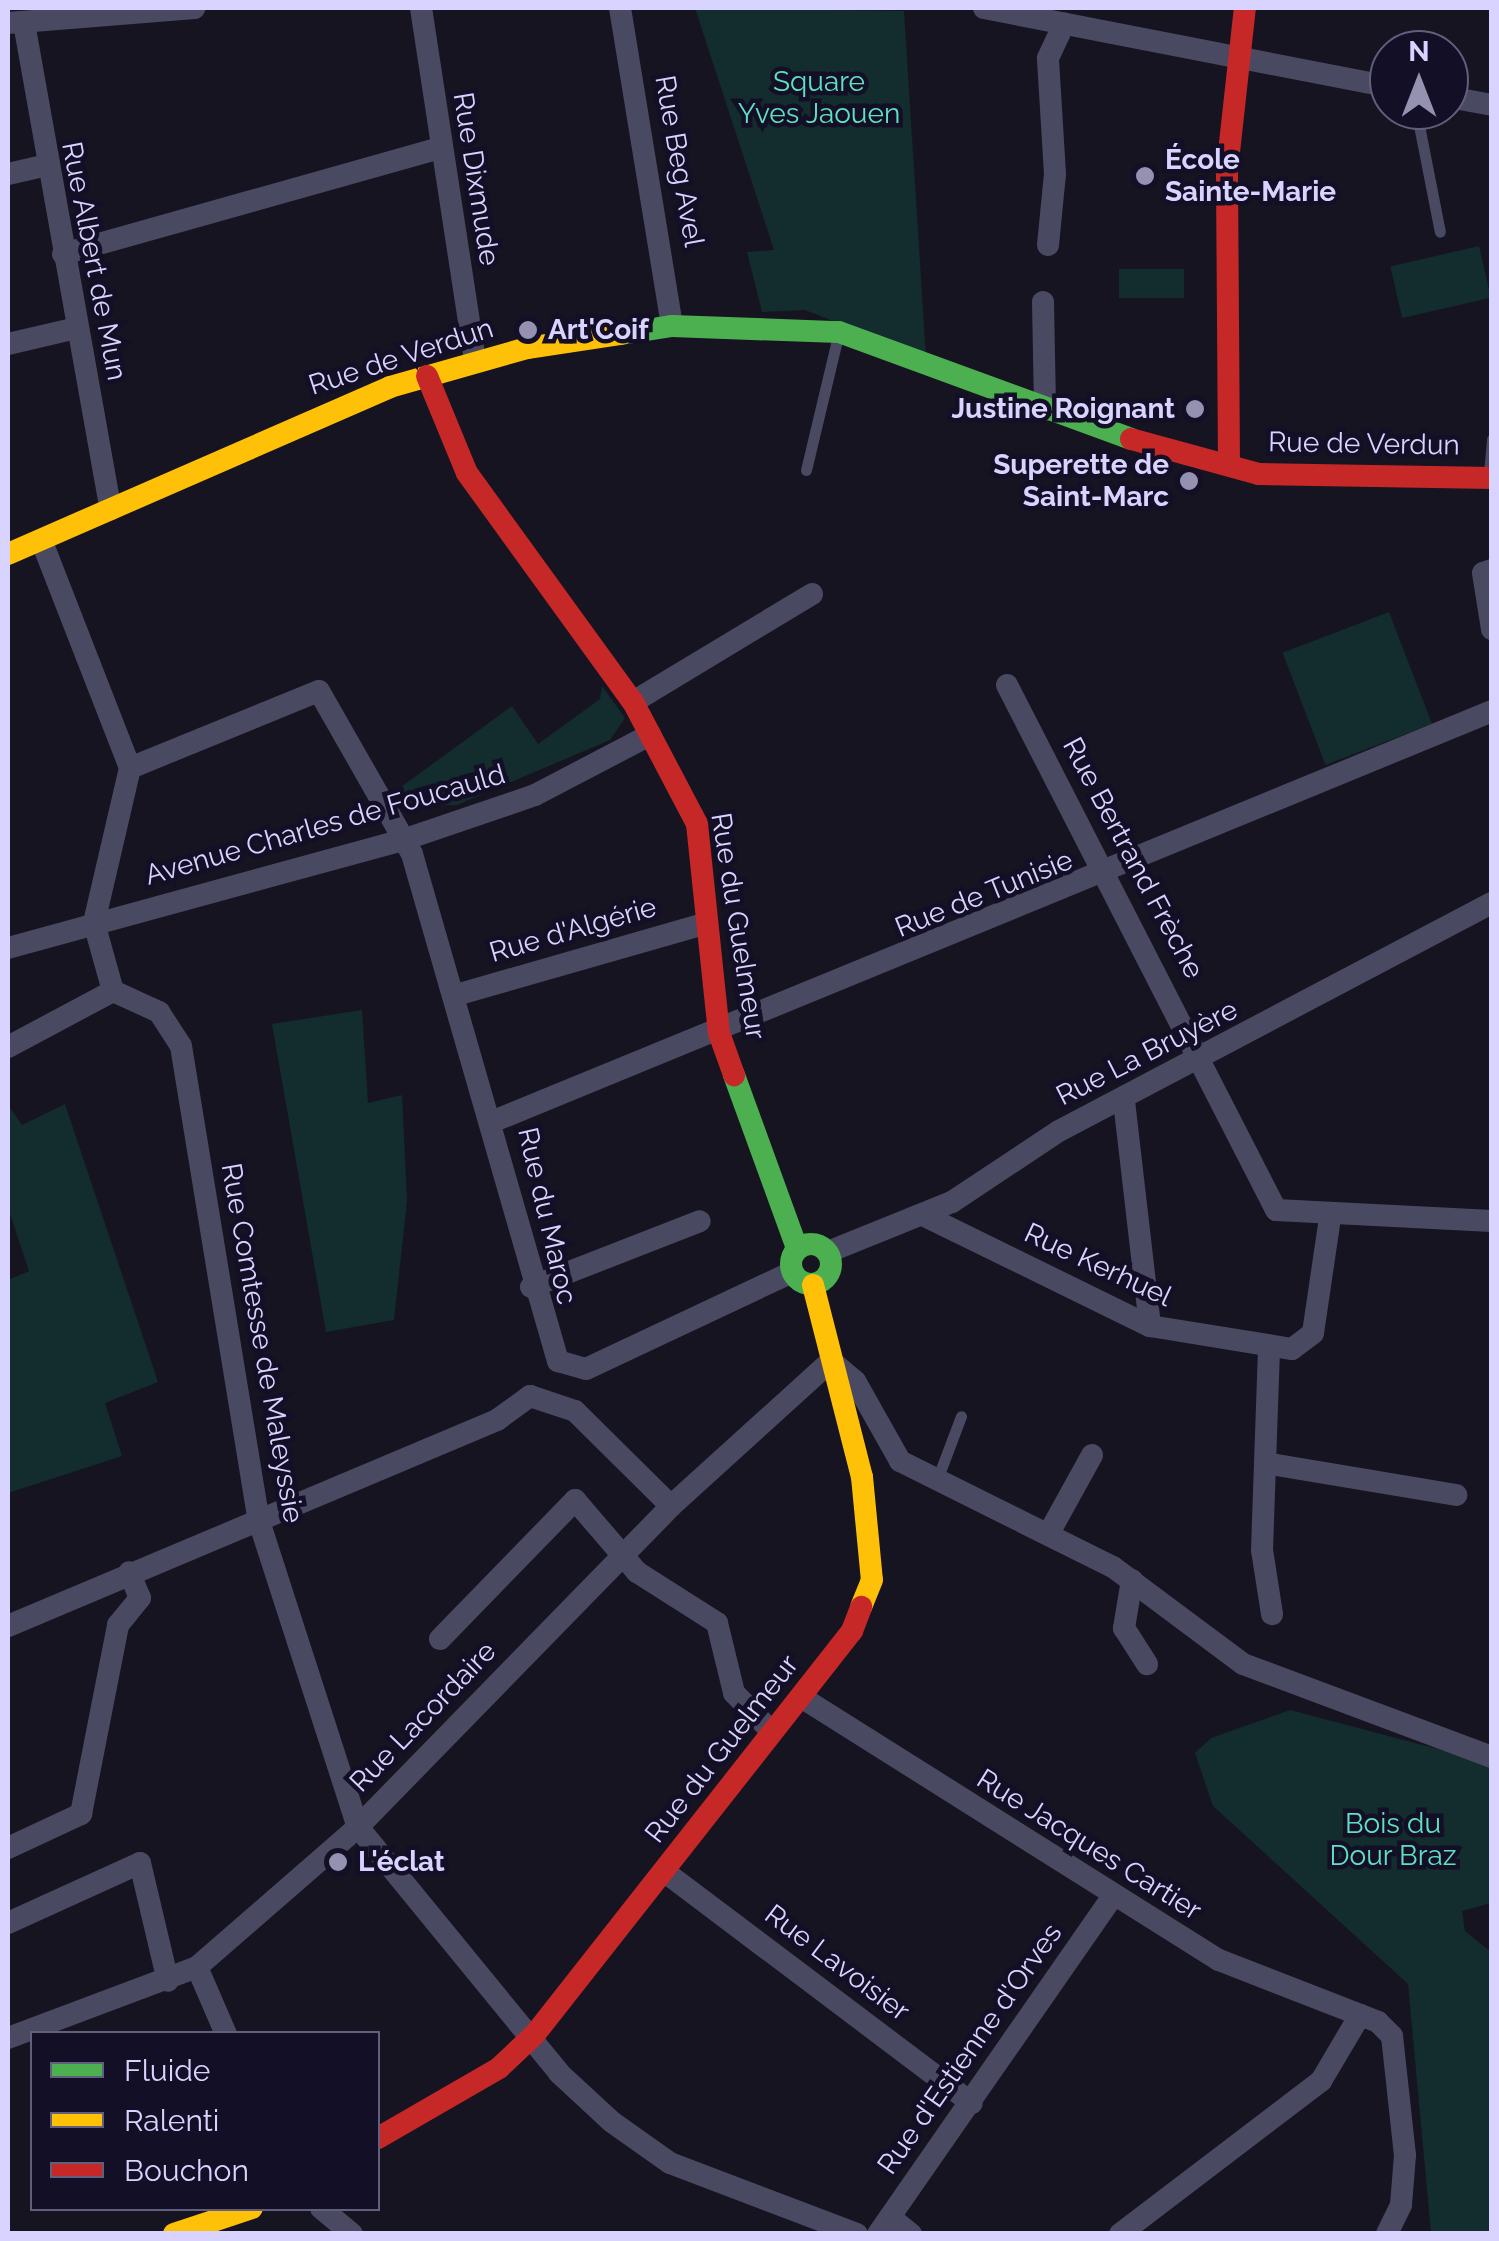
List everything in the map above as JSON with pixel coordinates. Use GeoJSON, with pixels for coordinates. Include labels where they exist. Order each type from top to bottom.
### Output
{"type":"FeatureCollection","features":[{"type":"Feature","properties":{"kind":"street"},"geometry":{"type":"LineString","coordinates":[[16,23],[194,8]]}},
{"type":"Feature","properties":{"kind":"street","name":"Rue Dixmude"},"geometry":{"type":"LineString","coordinates":[[421,8],[475,360]]}},
{"type":"Feature","properties":{"kind":"street","name":"Rue Beg Avel"},"geometry":{"type":"LineString","coordinates":[[620,8],[672,326]]}},
{"type":"Feature","properties":{"kind":"street"},"geometry":{"type":"LineString","coordinates":[[990,8],[1241,62],[1369,84]]}},
{"type":"Feature","properties":{"kind":"street"},"geometry":{"type":"LineString","coordinates":[[1229,464],[1227,170],[1245,8]]}},
{"type":"Feature","properties":{"kind":"street","name":"Rue Albert de Mun"},"geometry":{"type":"LineString","coordinates":[[16,23],[110,509]]}},
{"type":"Feature","properties":{"kind":"street"},"geometry":{"type":"LineString","coordinates":[[1048,246],[1055,174],[1048,58],[1064,24]]}},
{"type":"Feature","properties":{"kind":"street"},"geometry":{"type":"LineString","coordinates":[[62,254],[440,148]]}},
{"type":"Feature","properties":{"kind":"street"},"geometry":{"type":"LineString","coordinates":[[8,174],[44,166]]}},
{"type":"Feature","properties":{"kind":"street"},"geometry":{"type":"LineString","coordinates":[[1044,302],[1045,410]]}},
{"type":"Feature","properties":{"kind":"street","name":"Rue de Verdun"},"geometry":{"type":"LineString","coordinates":[[8,554],[426,376],[475,360],[672,326],[839,332],[1194,462],[1229,464],[1259,474],[1490,478]]}},
{"type":"Feature","properties":{"kind":"street"},"geometry":{"type":"LineString","coordinates":[[8,344],[78,328]]}},
{"type":"Feature","properties":{"kind":"street","name":"Rue du Guelmeur"},"geometry":{"type":"LineString","coordinates":[[426,376],[467,472],[633,702],[698,824],[719,1033],[798,1248]]}},
{"type":"Feature","properties":{"kind":"street"},"geometry":{"type":"LineString","coordinates":[[8,1047],[113,991],[94,923],[130,768],[42,542]]}},
{"type":"Feature","properties":{"kind":"street"},"geometry":{"type":"LineString","coordinates":[[1492,570],[1484,573],[1492,629]]}},
{"type":"Feature","properties":{"kind":"street"},"geometry":{"type":"LineString","coordinates":[[633,702],[812,594]]}},
{"type":"Feature","properties":{"kind":"street","name":"Rue Bertrand Frèche"},"geometry":{"type":"LineString","coordinates":[[1007,685],[1109,874],[1276,1210],[1330,1218]]}},
{"type":"Feature","properties":{"kind":"street","name":"Rue du Maroc"},"geometry":{"type":"LineString","coordinates":[[130,768],[320,691],[403,840],[494,1121],[531,1287],[558,1360],[586,1368],[792,1272]]}},
{"type":"Feature","properties":{"kind":"street","name":"Rue de Tunisie"},"geometry":{"type":"LineString","coordinates":[[494,1121],[1109,874],[1492,711]]}},
{"type":"Feature","properties":{"kind":"street","name":"Avenue Charles de Foucauld"},"geometry":{"type":"LineString","coordinates":[[8,948],[403,840],[535,795],[650,736]]}},
{"type":"Feature","properties":{"kind":"street","name":"Rue La Bruyère"},"geometry":{"type":"LineString","coordinates":[[828,1252],[924,1215],[1124,1101],[1492,904]]}},
{"type":"Feature","properties":{"kind":"street","name":"Rue d'Algérie"},"geometry":{"type":"LineString","coordinates":[[456,995],[706,923]]}},
{"type":"Feature","properties":{"kind":"street","name":"Rue Comtesse de Maleyssie"},"geometry":{"type":"LineString","coordinates":[[113,991],[158,1012],[182,1046],[258,1518],[358,1827],[535,2034],[560,2073],[670,2163],[857,2234]]}},
{"type":"Feature","properties":{"kind":"street"},"geometry":{"type":"LineString","coordinates":[[1124,1101],[1150,1326]]}},
{"type":"Feature","properties":{"kind":"street","name":"Rue Kerhuel"},"geometry":{"type":"LineString","coordinates":[[924,1215],[1150,1326],[1292,1349],[1313,1333],[1330,1218]]}},
{"type":"Feature","properties":{"kind":"street"},"geometry":{"type":"LineString","coordinates":[[1330,1218],[1492,1222]]}},
{"type":"Feature","properties":{"kind":"street"},"geometry":{"type":"LineString","coordinates":[[531,1287],[700,1221]]}},
{"type":"Feature","properties":{"kind":"street"},"geometry":{"type":"LineString","coordinates":[[798,1248],[828,1252],[826,1278],[813,1285],[792,1272],[798,1248]]}},
{"type":"Feature","properties":{"kind":"street","name":"Rue du Guelmeur"},"geometry":{"type":"LineString","coordinates":[[380,2137],[500,2068],[535,2034],[852,1631],[872,1580],[862,1478],[813,1285]]}},
{"type":"Feature","properties":{"kind":"street"},"geometry":{"type":"LineString","coordinates":[[1269,1348],[1262,1550],[1272,1614]]}},
{"type":"Feature","properties":{"kind":"street"},"geometry":{"type":"LineString","coordinates":[[831,1360],[855,1380],[900,1461],[1048,1532],[1132,1580],[1243,1664],[1492,1757]]}},
{"type":"Feature","properties":{"kind":"street","name":"Rue Lacordaire"},"geometry":{"type":"LineString","coordinates":[[8,2038],[197,1968],[358,1827],[671,1506],[831,1360]]}},
{"type":"Feature","properties":{"kind":"street"},"geometry":{"type":"LineString","coordinates":[[8,1626],[497,1420],[530,1396],[575,1411],[671,1506]]}},
{"type":"Feature","properties":{"kind":"street"},"geometry":{"type":"LineString","coordinates":[[1048,1532],[1092,1455]]}},
{"type":"Feature","properties":{"kind":"street"},"geometry":{"type":"LineString","coordinates":[[1265,1463],[1456,1494]]}},
{"type":"Feature","properties":{"kind":"street"},"geometry":{"type":"LineString","coordinates":[[440,1639],[575,1500],[622,1556],[717,1623],[734,1692],[772,1732]]}},
{"type":"Feature","properties":{"kind":"street"},"geometry":{"type":"LineString","coordinates":[[8,1848],[81,1814],[118,1625],[140,1598],[130,1572]]}},
{"type":"Feature","properties":{"kind":"street"},"geometry":{"type":"LineString","coordinates":[[1132,1580],[1124,1628],[1147,1664]]}},
{"type":"Feature","properties":{"kind":"street","name":"Rue Jacques Cartier"},"geometry":{"type":"LineString","coordinates":[[801,1697],[1111,1899],[1219,1960],[1360,2015]]}},
{"type":"Feature","properties":{"kind":"street"},"geometry":{"type":"LineString","coordinates":[[8,1923],[140,1863],[168,1981]]}},
{"type":"Feature","properties":{"kind":"street","name":"Rue Lavoisier"},"geometry":{"type":"LineString","coordinates":[[665,1872],[972,2102]]}},
{"type":"Feature","properties":{"kind":"street","name":"Rue d'Estienne d'Orves"},"geometry":{"type":"LineString","coordinates":[[884,2226],[1111,1899]]}},
{"type":"Feature","properties":{"kind":"street"},"geometry":{"type":"LineString","coordinates":[[197,1968],[225,2031]]}},
{"type":"Feature","properties":{"kind":"street"},"geometry":{"type":"LineString","coordinates":[[1120,2234],[1322,2081],[1360,2015],[1392,2036],[1405,2155],[1401,2206],[1387,2234]]}},
{"type":"Feature","properties":{"kind":"street"},"geometry":{"type":"LineString","coordinates":[[174,2234],[243,2211]]}},
{"type":"Feature","properties":{"kind":"street"},"geometry":{"type":"LineString","coordinates":[[325,2211],[352,2234]]}},
{"type":"Feature","properties":{"kind":"street"},"geometry":{"type":"LineString","coordinates":[[884,2226],[910,2234]]}},
{"type":"Feature","properties":{"kind":"lane"},"geometry":{"type":"LineString","coordinates":[[1420,130],[1440,232]]}},
{"type":"Feature","properties":{"kind":"lane"},"geometry":{"type":"LineString","coordinates":[[806,470],[839,332]]}},
{"type":"Feature","properties":{"kind":"lane"},"geometry":{"type":"LineString","coordinates":[[1490,478],[1492,439]]}},
{"type":"Feature","properties":{"kind":"lane"},"geometry":{"type":"LineString","coordinates":[[938,1477],[960,1416]]}},
{"type":"Feature","properties":{"kind":"green space","name":"Square Yves Jaouen"},"geometry":{"type":"Polygon","coordinates":[[[695,8],[904,11],[926,357],[805,310],[762,312],[747,252],[774,250],[695,8]]]}},
{"type":"Feature","properties":{"kind":"green space"},"geometry":{"type":"Polygon","coordinates":[[[1479,246],[1491,298],[1402,318],[1390,266],[1479,246]]]}},
{"type":"Feature","properties":{"kind":"green space"},"geometry":{"type":"Polygon","coordinates":[[[1119,269],[1184,269],[1184,298],[1119,298],[1119,269]]]}},
{"type":"Feature","properties":{"kind":"green space"},"geometry":{"type":"Polygon","coordinates":[[[1389,612],[1432,724],[1326,765],[1283,653],[1389,612]]]}},
{"type":"Feature","properties":{"kind":"green space"},"geometry":{"type":"Polygon","coordinates":[[[602,686],[625,718],[610,740],[457,805],[397,806],[390,795],[512,706],[538,744],[600,699],[602,686]]]}},
{"type":"Feature","properties":{"kind":"green space"},"geometry":{"type":"Polygon","coordinates":[[[362,1010],[368,1103],[402,1095],[407,1201],[394,1320],[326,1332],[272,1024],[362,1010]]]}},
{"type":"Feature","properties":{"kind":"green space"},"geometry":{"type":"Polygon","coordinates":[[[65,1104],[158,1382],[105,1403],[122,1456],[8,1493],[8,1280],[29,1271],[8,1208],[8,1105],[22,1125],[65,1104]]]}},
{"type":"Feature","properties":{"kind":"green space","name":"Bois du Dour Braz"},"geometry":{"type":"Polygon","coordinates":[[[1290,1710],[1491,1763],[1491,1903],[1462,1911],[1465,1931],[1491,1952],[1491,2233],[1431,2233],[1408,1984],[1213,1806],[1195,1753],[1211,1738],[1290,1710]]]}},
{"type":"Feature","properties":{"kind":"traffic: fast"},"geometry":{"type":"LineString","coordinates":[[621,334],[672,326],[839,332],[1131,439]]}},
{"type":"Feature","properties":{"kind":"traffic: fast"},"geometry":{"type":"LineString","coordinates":[[734,1075],[797,1248]]}},
{"type":"Feature","properties":{"kind":"traffic: fast"},"geometry":{"type":"LineString","coordinates":[[811,1244],[825,1250],[831,1264],[825,1278],[811,1284],[797,1278],[791,1264],[797,1250],[811,1244]]}},
{"type":"Feature","properties":{"kind":"traffic: slow"},"geometry":{"type":"LineString","coordinates":[[8,554],[390,387],[527,348],[621,334]]}},
{"type":"Feature","properties":{"kind":"traffic: slow"},"geometry":{"type":"LineString","coordinates":[[813,1285],[862,1477],[872,1580],[861,1607]]}},
{"type":"Feature","properties":{"kind":"traffic: slow"},"geometry":{"type":"LineString","coordinates":[[174,2234],[243,2211]]}},
{"type":"Feature","properties":{"kind":"traffic: jam"},"geometry":{"type":"LineString","coordinates":[[1229,464],[1227,170],[1245,8]]}},
{"type":"Feature","properties":{"kind":"traffic: jam"},"geometry":{"type":"LineString","coordinates":[[427,376],[467,473],[633,702],[697,824],[719,1033],[734,1075]]}},
{"type":"Feature","properties":{"kind":"traffic: jam"},"geometry":{"type":"LineString","coordinates":[[1131,439],[1259,474],[1492,478]]}},
{"type":"Feature","properties":{"kind":"traffic: jam"},"geometry":{"type":"LineString","coordinates":[[380,2137],[499,2068],[535,2034],[852,1631],[861,1607]]}},
{"type":"Feature","properties":{"kind":"place","name":"École Sainte-Marie"},"geometry":{"type":"Point","coordinates":[1145,176]}},
{"type":"Feature","properties":{"kind":"place","name":"Art'Coif"},"geometry":{"type":"Point","coordinates":[528,330]}},
{"type":"Feature","properties":{"kind":"place","name":"Justine Roignant"},"geometry":{"type":"Point","coordinates":[1195,409]}},
{"type":"Feature","properties":{"kind":"place","name":"Superette de Saint-Marc"},"geometry":{"type":"Point","coordinates":[1189,481]}},
{"type":"Feature","properties":{"kind":"place","name":"L'éclat"},"geometry":{"type":"Point","coordinates":[338,1862]}}]}
